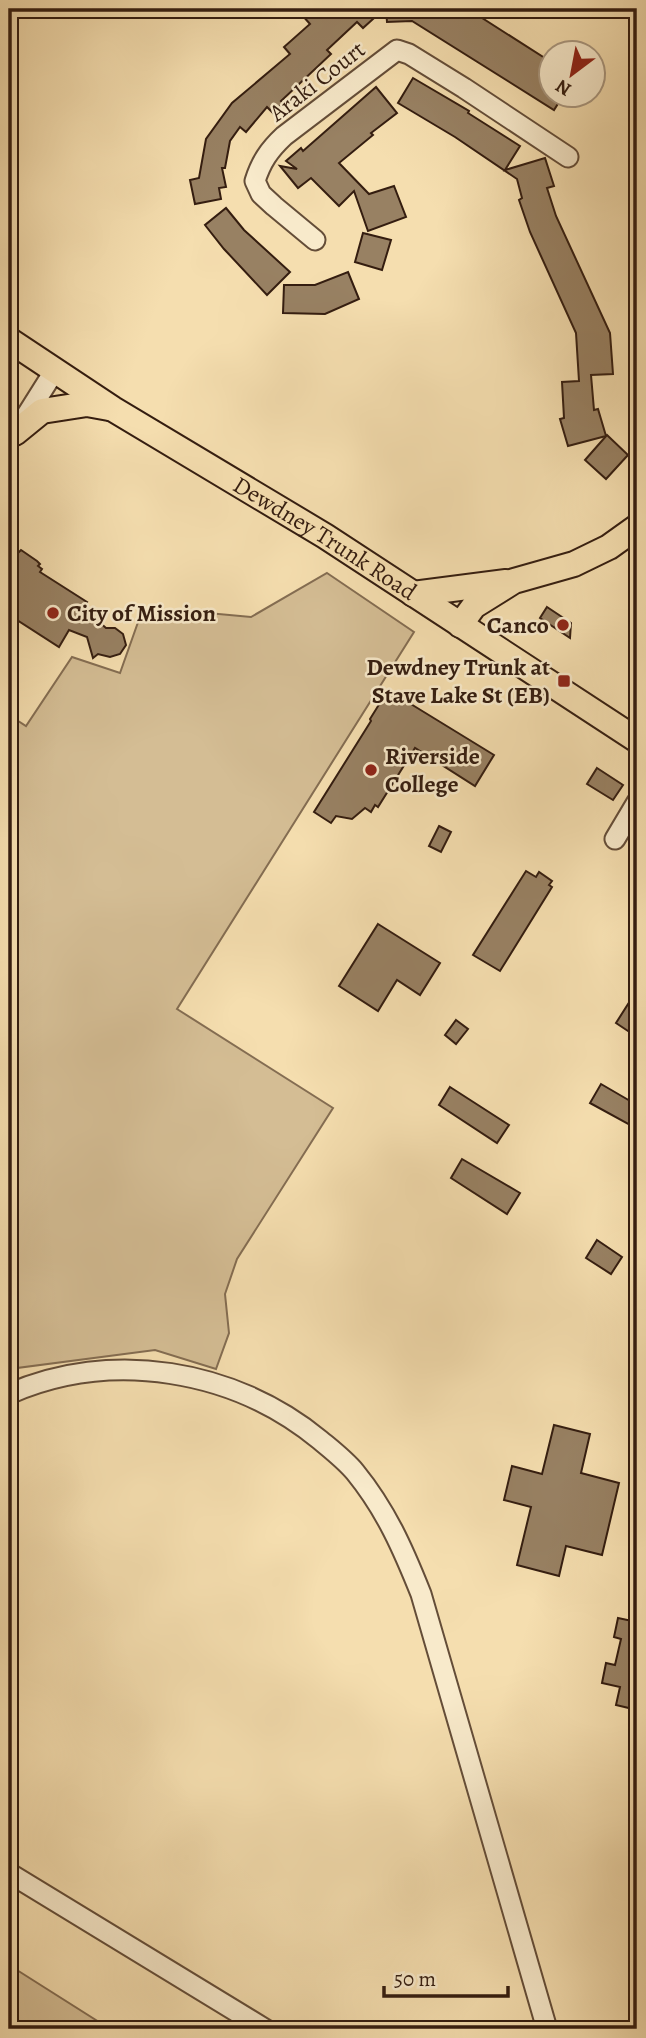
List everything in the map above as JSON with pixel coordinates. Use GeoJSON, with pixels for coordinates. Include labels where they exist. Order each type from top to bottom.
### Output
{"type":"FeatureCollection","features":[{"type":"Feature","properties":{"kind":"main road","name":"Dewdney Trunk Road"},"geometry":{"type":"LineString","coordinates":[[9,340],[113,409],[325,536],[637,740]]}},
{"type":"Feature","properties":{"kind":"main road"},"geometry":{"type":"LineString","coordinates":[[12,438],[42,411],[86,404],[113,409]]}},
{"type":"Feature","properties":{"kind":"main road"},"geometry":{"type":"LineString","coordinates":[[412,594],[514,581],[575,564],[609,548],[637,527]]}},
{"type":"Feature","properties":{"kind":"main road"},"geometry":{"type":"LineString","coordinates":[[460,625],[474,606],[514,581]]}},
{"type":"Feature","properties":{"kind":"street","name":"Araki Court"},"geometry":{"type":"LineString","coordinates":[[315,240],[261,194],[255,181],[260,165],[284,136],[397,50],[409,54],[464,88],[568,157]]}},
{"type":"Feature","properties":{"kind":"street"},"geometry":{"type":"LineString","coordinates":[[12,438],[55,370]]}},
{"type":"Feature","properties":{"kind":"street"},"geometry":{"type":"LineString","coordinates":[[615,839],[637,802]]}},
{"type":"Feature","properties":{"kind":"street"},"geometry":{"type":"LineString","coordinates":[[9,1394],[50,1380],[116,1369],[169,1373],[211,1381],[242,1392],[302,1425],[354,1470],[395,1531],[421,1594],[547,2029]]}},
{"type":"Feature","properties":{"kind":"street"},"geometry":{"type":"LineString","coordinates":[[9,1873],[265,2029]]}},
{"type":"Feature","properties":{"kind":"shaded area"},"geometry":{"type":"Polygon","coordinates":[[[327,573],[414,632],[177,1009],[333,1108],[237,1259],[225,1294],[229,1333],[216,1369],[155,1350],[9,1369],[9,715],[26,726],[72,657],[120,673],[142,611],[186,611],[251,617],[327,573]]]}},
{"type":"Feature","properties":{"kind":"shaded area"},"geometry":{"type":"Polygon","coordinates":[[[9,1965],[110,2029],[9,2029],[9,1965]]]}},
{"type":"Feature","properties":{"kind":"building"},"geometry":{"type":"Polygon","coordinates":[[[309,9],[384,9],[363,28],[357,22],[327,50],[331,54],[281,101],[283,103],[273,113],[267,107],[246,132],[240,127],[230,141],[225,168],[222,168],[226,187],[219,188],[221,199],[195,204],[190,180],[199,178],[206,139],[232,103],[290,54],[284,47],[310,24],[302,15],[309,9]]]}},
{"type":"Feature","properties":{"kind":"building"},"geometry":{"type":"Polygon","coordinates":[[[386,9],[468,9],[538,54],[538,100],[412,21],[387,22],[386,9]]]}},
{"type":"Feature","properties":{"kind":"building"},"geometry":{"type":"Polygon","coordinates":[[[413,78],[469,111],[468,113],[520,146],[505,170],[545,158],[554,186],[547,188],[556,216],[610,333],[613,374],[591,375],[594,410],[598,409],[606,436],[568,446],[560,419],[564,418],[562,382],[579,381],[576,333],[530,232],[519,200],[522,198],[517,179],[398,103],[413,78]]]}},
{"type":"Feature","properties":{"kind":"building"},"geometry":{"type":"Polygon","coordinates":[[[376,87],[397,113],[339,163],[369,194],[394,186],[406,217],[368,231],[354,191],[339,206],[311,178],[298,188],[280,166],[297,169],[286,161],[301,148],[303,151],[376,87]]]}},
{"type":"Feature","properties":{"kind":"building"},"geometry":{"type":"Polygon","coordinates":[[[226,208],[244,230],[290,272],[267,295],[205,225],[226,208]]]}},
{"type":"Feature","properties":{"kind":"building"},"geometry":{"type":"Polygon","coordinates":[[[363,233],[391,240],[382,270],[355,262],[363,233]]]}},
{"type":"Feature","properties":{"kind":"building"},"geometry":{"type":"Polygon","coordinates":[[[348,272],[359,299],[325,314],[283,313],[284,285],[315,285],[348,272]]]}},
{"type":"Feature","properties":{"kind":"building"},"geometry":{"type":"Polygon","coordinates":[[[607,435],[628,455],[606,479],[585,460],[607,435]]]}},
{"type":"Feature","properties":{"kind":"building","name":"City of Mission"},"geometry":{"type":"Polygon","coordinates":[[[16,550],[21,550],[37,561],[42,569],[40,572],[87,602],[83,608],[106,628],[115,628],[123,634],[126,645],[120,654],[110,657],[98,654],[93,658],[87,637],[69,630],[59,647],[14,618],[16,616],[9,611],[9,562],[16,550]]]}},
{"type":"Feature","properties":{"kind":"building"},"geometry":{"type":"Polygon","coordinates":[[[547,607],[571,623],[570,638],[540,618],[547,607]]]}},
{"type":"Feature","properties":{"kind":"building","name":"Riverside College"},"geometry":{"type":"Polygon","coordinates":[[[388,690],[494,755],[475,786],[415,748],[378,807],[375,805],[371,812],[365,808],[352,819],[336,816],[331,823],[314,812],[388,690]]]}},
{"type":"Feature","properties":{"kind":"building"},"geometry":{"type":"Polygon","coordinates":[[[597,768],[623,785],[613,800],[587,784],[597,768]]]}},
{"type":"Feature","properties":{"kind":"building"},"geometry":{"type":"Polygon","coordinates":[[[439,826],[451,832],[441,852],[429,846],[439,826]]]}},
{"type":"Feature","properties":{"kind":"building"},"geometry":{"type":"Polygon","coordinates":[[[526,871],[536,877],[539,872],[552,881],[549,885],[552,887],[500,971],[473,955],[526,871]]]}},
{"type":"Feature","properties":{"kind":"building"},"geometry":{"type":"Polygon","coordinates":[[[378,924],[440,963],[420,995],[397,980],[378,1011],[339,986],[378,924]]]}},
{"type":"Feature","properties":{"kind":"building"},"geometry":{"type":"Polygon","coordinates":[[[637,990],[637,1037],[616,1023],[637,990]]]}},
{"type":"Feature","properties":{"kind":"building"},"geometry":{"type":"Polygon","coordinates":[[[456,1020],[468,1029],[456,1044],[445,1035],[456,1020]]]}},
{"type":"Feature","properties":{"kind":"building"},"geometry":{"type":"Polygon","coordinates":[[[601,1084],[637,1105],[637,1112],[630,1125],[590,1103],[601,1084]]]}},
{"type":"Feature","properties":{"kind":"building"},"geometry":{"type":"Polygon","coordinates":[[[450,1087],[509,1125],[497,1143],[439,1105],[450,1087]]]}},
{"type":"Feature","properties":{"kind":"building"},"geometry":{"type":"Polygon","coordinates":[[[462,1159],[520,1193],[507,1214],[451,1178],[462,1159]]]}},
{"type":"Feature","properties":{"kind":"building"},"geometry":{"type":"Polygon","coordinates":[[[597,1240],[622,1257],[611,1274],[586,1258],[597,1240]]]}},
{"type":"Feature","properties":{"kind":"building"},"geometry":{"type":"Polygon","coordinates":[[[554,1425],[590,1434],[581,1473],[619,1483],[602,1555],[566,1546],[559,1576],[517,1565],[531,1507],[504,1500],[512,1466],[542,1474],[554,1425]]]}},
{"type":"Feature","properties":{"kind":"building"},"geometry":{"type":"Polygon","coordinates":[[[618,1618],[637,1622],[637,1701],[633,1709],[616,1705],[620,1687],[602,1683],[606,1663],[615,1665],[621,1639],[614,1637],[618,1618]]]}},
{"type":"Feature","properties":{"kind":"place","name":"City of Mission"},"geometry":{"type":"Point","coordinates":[53,613]}},
{"type":"Feature","properties":{"kind":"place","name":"Canco"},"geometry":{"type":"Point","coordinates":[563,625]}},
{"type":"Feature","properties":{"kind":"place","name":"Dewdney Trunk at Stave Lake St (EB)"},"geometry":{"type":"Point","coordinates":[564,681]}},
{"type":"Feature","properties":{"kind":"place","name":"Riverside College"},"geometry":{"type":"Point","coordinates":[371,770]}}]}
